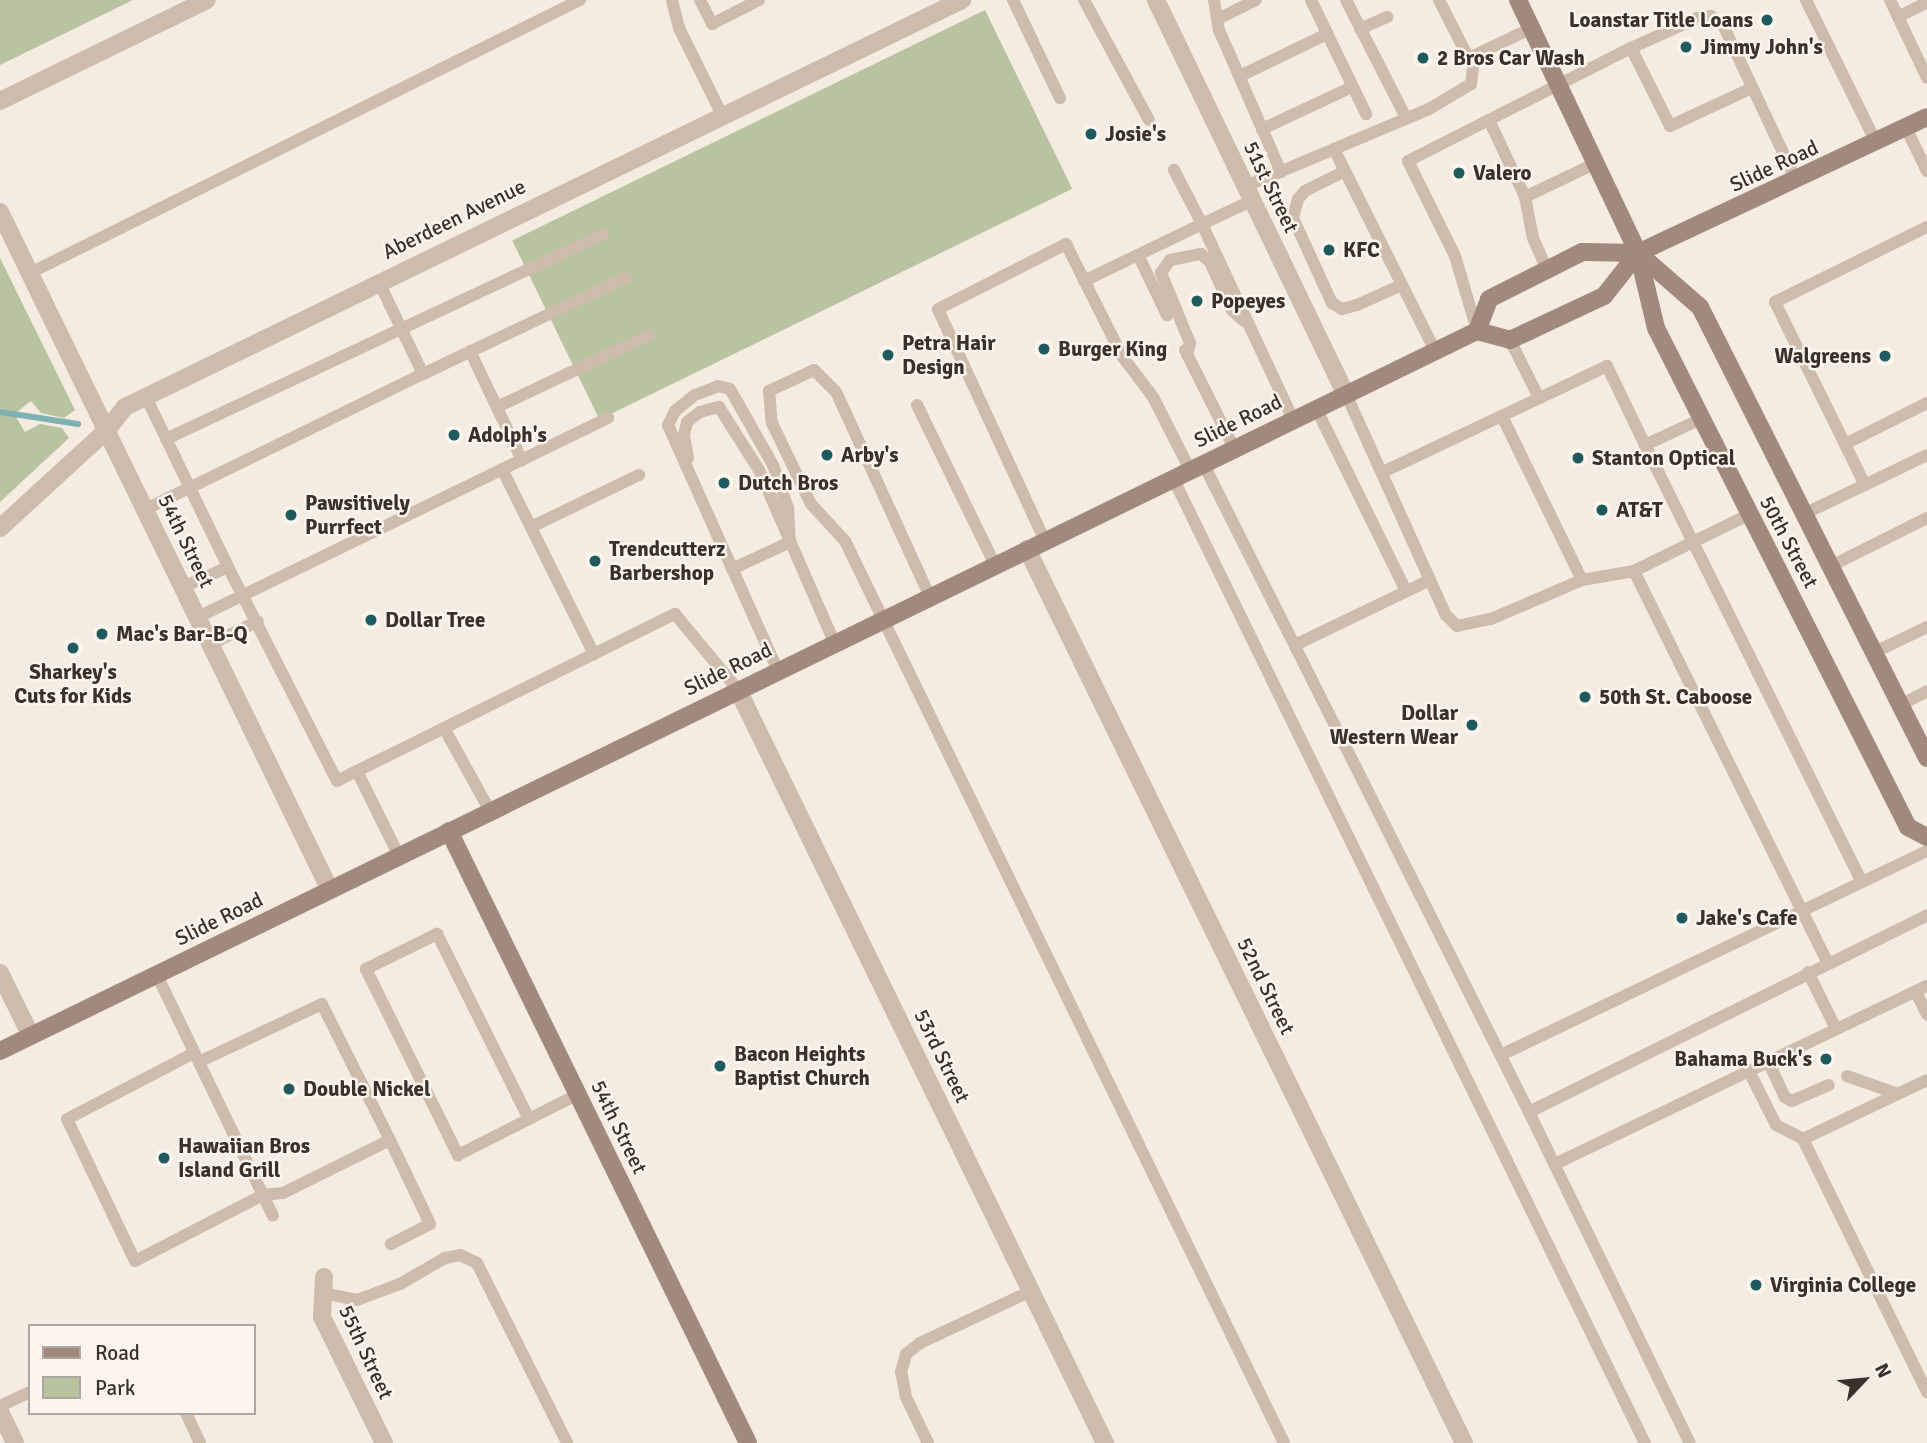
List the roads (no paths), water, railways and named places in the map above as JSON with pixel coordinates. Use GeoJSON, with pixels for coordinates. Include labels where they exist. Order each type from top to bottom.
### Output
{"type":"FeatureCollection","features":[{"type":"Feature","properties":{"kind":"main road","name":"50th Street"},"geometry":{"type":"LineString","coordinates":[[1518,0],[1638,253],[1656,328],[1748,515],[1810,628],[1908,827],[1927,837]]}},
{"type":"Feature","properties":{"kind":"main road","name":"Slide Road"},"geometry":{"type":"LineString","coordinates":[[0,1051],[1477,331],[1489,299],[1582,252],[1638,253],[1927,117]]}},
{"type":"Feature","properties":{"kind":"main road","name":"50th Street"},"geometry":{"type":"LineString","coordinates":[[1638,253],[1700,307],[1927,758]]}},
{"type":"Feature","properties":{"kind":"main road","name":"Slide Road"},"geometry":{"type":"LineString","coordinates":[[1510,340],[1604,296],[1638,253]]}},
{"type":"Feature","properties":{"kind":"main road"},"geometry":{"type":"LineString","coordinates":[[1477,331],[1510,340]]}},
{"type":"Feature","properties":{"kind":"main road","name":"54th Street"},"geometry":{"type":"LineString","coordinates":[[449,831],[748,1443]]}},
{"type":"Feature","properties":{"kind":"street"},"geometry":{"type":"LineString","coordinates":[[0,102],[207,0]]}},
{"type":"Feature","properties":{"kind":"street","name":"Aberdeen Avenue"},"geometry":{"type":"LineString","coordinates":[[0,528],[107,430],[125,407],[962,0]]}},
{"type":"Feature","properties":{"kind":"street","name":"51st Street"},"geometry":{"type":"LineString","coordinates":[[1156,0],[1346,394]]}},
{"type":"Feature","properties":{"kind":"street","name":"54th Street"},"geometry":{"type":"LineString","coordinates":[[0,212],[330,890]]}},
{"type":"Feature","properties":{"kind":"street","name":"52nd Street"},"geometry":{"type":"LineString","coordinates":[[1027,549],[1464,1443]]}},
{"type":"Feature","properties":{"kind":"street","name":"53rd Street"},"geometry":{"type":"LineString","coordinates":[[738,690],[1105,1443]]}},
{"type":"Feature","properties":{"kind":"street"},"geometry":{"type":"LineString","coordinates":[[0,973],[31,1036]]}},
{"type":"Feature","properties":{"kind":"street","name":"55th Street"},"geometry":{"type":"LineString","coordinates":[[323,1285],[322,1317],[384,1443]]}},
{"type":"Feature","properties":{"kind":"street"},"geometry":{"type":"LineString","coordinates":[[2,1422],[15,1443]]}},
{"type":"Feature","properties":{"kind":"lane"},"geometry":{"type":"LineString","coordinates":[[30,273],[580,0]]}},
{"type":"Feature","properties":{"kind":"lane"},"geometry":{"type":"LineString","coordinates":[[672,0],[679,28],[722,115]]}},
{"type":"Feature","properties":{"kind":"lane"},"geometry":{"type":"LineString","coordinates":[[700,0],[712,24],[759,0]]}},
{"type":"Feature","properties":{"kind":"lane"},"geometry":{"type":"LineString","coordinates":[[1013,0],[1060,98]]}},
{"type":"Feature","properties":{"kind":"lane"},"geometry":{"type":"LineString","coordinates":[[1084,0],[1149,120]]}},
{"type":"Feature","properties":{"kind":"lane"},"geometry":{"type":"LineString","coordinates":[[1214,0],[1218,19],[1240,76],[1281,172]]}},
{"type":"Feature","properties":{"kind":"lane"},"geometry":{"type":"LineString","coordinates":[[1218,19],[1256,0]]}},
{"type":"Feature","properties":{"kind":"lane"},"geometry":{"type":"LineString","coordinates":[[1311,0],[1366,114]]}},
{"type":"Feature","properties":{"kind":"lane"},"geometry":{"type":"LineString","coordinates":[[1346,0],[1406,118]]}},
{"type":"Feature","properties":{"kind":"lane"},"geometry":{"type":"LineString","coordinates":[[1084,281],[1202,225],[1281,172],[1406,118],[1471,84],[1474,75],[1469,58],[1439,0]]}},
{"type":"Feature","properties":{"kind":"lane"},"geometry":{"type":"LineString","coordinates":[[1806,0],[1876,142]]}},
{"type":"Feature","properties":{"kind":"lane"},"geometry":{"type":"LineString","coordinates":[[1890,0],[1927,78]]}},
{"type":"Feature","properties":{"kind":"lane"},"geometry":{"type":"LineString","coordinates":[[1898,17],[1927,2]]}},
{"type":"Feature","properties":{"kind":"lane"},"geometry":{"type":"LineString","coordinates":[[1477,331],[1455,256],[1408,161],[1631,48],[1697,18],[1711,16],[1723,25],[1796,180]]}},
{"type":"Feature","properties":{"kind":"lane"},"geometry":{"type":"LineString","coordinates":[[1360,29],[1387,17]]}},
{"type":"Feature","properties":{"kind":"lane"},"geometry":{"type":"LineString","coordinates":[[1469,58],[1532,28]]}},
{"type":"Feature","properties":{"kind":"lane"},"geometry":{"type":"LineString","coordinates":[[1240,76],[1327,34]]}},
{"type":"Feature","properties":{"kind":"lane"},"geometry":{"type":"LineString","coordinates":[[1631,48],[1670,126],[1752,88]]}},
{"type":"Feature","properties":{"kind":"lane"},"geometry":{"type":"LineString","coordinates":[[1262,129],[1352,87]]}},
{"type":"Feature","properties":{"kind":"lane"},"geometry":{"type":"LineString","coordinates":[[1489,120],[1525,197],[1533,238],[1547,270]]}},
{"type":"Feature","properties":{"kind":"lane"},"geometry":{"type":"LineString","coordinates":[[1906,128],[1927,171]]}},
{"type":"Feature","properties":{"kind":"lane"},"geometry":{"type":"LineString","coordinates":[[1334,149],[1435,351]]}},
{"type":"Feature","properties":{"kind":"lane"},"geometry":{"type":"LineString","coordinates":[[1525,197],[1595,163]]}},
{"type":"Feature","properties":{"kind":"lane"},"geometry":{"type":"LineString","coordinates":[[1174,170],[1293,419]]}},
{"type":"Feature","properties":{"kind":"lane"},"geometry":{"type":"LineString","coordinates":[[1345,171],[1305,191],[1298,199],[1293,218],[1332,303],[1342,309],[1402,285]]}},
{"type":"Feature","properties":{"kind":"lane"},"geometry":{"type":"LineString","coordinates":[[1865,485],[1775,302],[1927,227]]}},
{"type":"Feature","properties":{"kind":"lane"},"geometry":{"type":"LineString","coordinates":[[166,439],[603,234]]}},
{"type":"Feature","properties":{"kind":"lane"},"geometry":{"type":"LineString","coordinates":[[1045,541],[938,309],[1066,244],[1122,356],[1153,397],[1196,466],[1295,645],[1555,1164],[1690,1443]]}},
{"type":"Feature","properties":{"kind":"lane"},"geometry":{"type":"LineString","coordinates":[[1187,355],[1190,343],[1161,273],[1163,265],[1179,255],[1201,254],[1210,262],[1232,310],[1249,326]]}},
{"type":"Feature","properties":{"kind":"lane"},"geometry":{"type":"LineString","coordinates":[[1138,255],[1234,448]]}},
{"type":"Feature","properties":{"kind":"lane"},"geometry":{"type":"LineString","coordinates":[[146,509],[625,278]]}},
{"type":"Feature","properties":{"kind":"lane"},"geometry":{"type":"LineString","coordinates":[[379,282],[423,374]]}},
{"type":"Feature","properties":{"kind":"lane"},"geometry":{"type":"LineString","coordinates":[[497,407],[649,335]]}},
{"type":"Feature","properties":{"kind":"lane"},"geometry":{"type":"LineString","coordinates":[[1510,340],[1539,398]]}},
{"type":"Feature","properties":{"kind":"lane"},"geometry":{"type":"LineString","coordinates":[[470,351],[522,460]]}},
{"type":"Feature","properties":{"kind":"lane"},"geometry":{"type":"LineString","coordinates":[[1383,472],[1607,366],[1860,879]]}},
{"type":"Feature","properties":{"kind":"lane"},"geometry":{"type":"LineString","coordinates":[[930,597],[836,392],[814,370],[769,390],[772,423],[811,505],[845,541],[1284,1443]]}},
{"type":"Feature","properties":{"kind":"lane"},"geometry":{"type":"LineString","coordinates":[[778,670],[667,425],[675,411],[695,395],[718,386],[730,389],[773,465],[788,508],[790,542]]}},
{"type":"Feature","properties":{"kind":"lane"},"geometry":{"type":"LineString","coordinates":[[1346,394],[1446,615],[1457,626],[1466,628],[1582,580],[1634,570],[1748,515]]}},
{"type":"Feature","properties":{"kind":"lane"},"geometry":{"type":"LineString","coordinates":[[146,397],[228,567],[245,595],[337,781],[675,614],[738,690]]}},
{"type":"Feature","properties":{"kind":"lane"},"geometry":{"type":"LineString","coordinates":[[1846,444],[1927,403]]}},
{"type":"Feature","properties":{"kind":"lane"},"geometry":{"type":"LineString","coordinates":[[917,405],[995,565]]}},
{"type":"Feature","properties":{"kind":"lane"},"geometry":{"type":"LineString","coordinates":[[722,547],[726,539],[688,458],[684,435],[687,422],[700,412],[719,407],[759,470],[835,643]]}},
{"type":"Feature","properties":{"kind":"lane"},"geometry":{"type":"LineString","coordinates":[[1316,408],[1406,591]]}},
{"type":"Feature","properties":{"kind":"lane"},"geometry":{"type":"LineString","coordinates":[[1502,416],[1582,580]]}},
{"type":"Feature","properties":{"kind":"lane"},"geometry":{"type":"LineString","coordinates":[[198,617],[608,418]]}},
{"type":"Feature","properties":{"kind":"lane"},"geometry":{"type":"LineString","coordinates":[[1646,445],[1701,419]]}},
{"type":"Feature","properties":{"kind":"lane"},"geometry":{"type":"LineString","coordinates":[[1804,514],[1927,455]]}},
{"type":"Feature","properties":{"kind":"lane"},"geometry":{"type":"LineString","coordinates":[[502,469],[594,654]]}},
{"type":"Feature","properties":{"kind":"lane"},"geometry":{"type":"LineString","coordinates":[[531,527],[639,475]]}},
{"type":"Feature","properties":{"kind":"lane"},"geometry":{"type":"LineString","coordinates":[[1173,478],[1645,1443]]}},
{"type":"Feature","properties":{"kind":"lane"},"geometry":{"type":"LineString","coordinates":[[1830,566],[1927,518]]}},
{"type":"Feature","properties":{"kind":"lane"},"geometry":{"type":"LineString","coordinates":[[732,569],[790,542]]}},
{"type":"Feature","properties":{"kind":"lane"},"geometry":{"type":"LineString","coordinates":[[183,587],[228,567]]}},
{"type":"Feature","properties":{"kind":"lane"},"geometry":{"type":"LineString","coordinates":[[1634,570],[1828,963]]}},
{"type":"Feature","properties":{"kind":"lane"},"geometry":{"type":"LineString","coordinates":[[1295,645],[1430,580]]}},
{"type":"Feature","properties":{"kind":"lane"},"geometry":{"type":"LineString","coordinates":[[211,644],[258,621]]}},
{"type":"Feature","properties":{"kind":"lane"},"geometry":{"type":"LineString","coordinates":[[1874,653],[1927,626]]}},
{"type":"Feature","properties":{"kind":"lane"},"geometry":{"type":"LineString","coordinates":[[1900,705],[1927,691]]}},
{"type":"Feature","properties":{"kind":"lane"},"geometry":{"type":"LineString","coordinates":[[444,729],[490,811]]}},
{"type":"Feature","properties":{"kind":"lane"},"geometry":{"type":"LineString","coordinates":[[357,771],[399,856]]}},
{"type":"Feature","properties":{"kind":"lane"},"geometry":{"type":"LineString","coordinates":[[1501,1055],[1860,879],[1927,851]]}},
{"type":"Feature","properties":{"kind":"lane"},"geometry":{"type":"LineString","coordinates":[[1529,1112],[1927,915]]}},
{"type":"Feature","properties":{"kind":"lane"},"geometry":{"type":"LineString","coordinates":[[529,1119],[437,934],[366,969],[458,1155],[529,1119],[578,1094]]}},
{"type":"Feature","properties":{"kind":"lane"},"geometry":{"type":"LineString","coordinates":[[1808,972],[1836,1029]]}},
{"type":"Feature","properties":{"kind":"lane"},"geometry":{"type":"LineString","coordinates":[[157,975],[273,1216]]}},
{"type":"Feature","properties":{"kind":"lane"},"geometry":{"type":"LineString","coordinates":[[1555,1164],[1921,989],[1927,1015]]}},
{"type":"Feature","properties":{"kind":"lane"},"geometry":{"type":"LineString","coordinates":[[390,1140],[283,1194],[263,1195],[135,1261],[67,1119],[197,1058],[322,1004],[390,1140],[430,1224],[391,1244]]}},
{"type":"Feature","properties":{"kind":"lane"},"geometry":{"type":"LineString","coordinates":[[1768,1061],[1785,1097],[1792,1101],[1829,1085]]}},
{"type":"Feature","properties":{"kind":"lane"},"geometry":{"type":"LineString","coordinates":[[1749,1071],[1776,1125],[1802,1139],[1927,1392]]}},
{"type":"Feature","properties":{"kind":"lane"},"geometry":{"type":"LineString","coordinates":[[1847,1076],[1898,1094]]}},
{"type":"Feature","properties":{"kind":"lane"},"geometry":{"type":"LineString","coordinates":[[1802,1139],[1927,1080]]}},
{"type":"Feature","properties":{"kind":"lane"},"geometry":{"type":"LineString","coordinates":[[323,1285],[357,1300],[400,1283],[445,1258],[460,1255],[477,1263],[567,1443]]}},
{"type":"Feature","properties":{"kind":"lane"},"geometry":{"type":"LineString","coordinates":[[928,1443],[906,1397],[901,1372],[906,1354],[920,1343],[1031,1291]]}},
{"type":"Feature","properties":{"kind":"lane"},"geometry":{"type":"LineString","coordinates":[[0,1406],[28,1393]]}},
{"type":"Feature","properties":{"kind":"lane"},"geometry":{"type":"LineString","coordinates":[[187,1415],[200,1443]]}},
{"type":"Feature","properties":{"kind":"waterway"},"geometry":{"type":"LineString","coordinates":[[0,412],[78,424]]}},
{"type":"Feature","properties":{"kind":"place","name":"Loanstar Title Loans"},"geometry":{"type":"Point","coordinates":[1767,20]}},
{"type":"Feature","properties":{"kind":"place","name":"Jimmy John's"},"geometry":{"type":"Point","coordinates":[1686,47]}},
{"type":"Feature","properties":{"kind":"place","name":"2 Bros Car Wash"},"geometry":{"type":"Point","coordinates":[1423,58]}},
{"type":"Feature","properties":{"kind":"place","name":"Josie's"},"geometry":{"type":"Point","coordinates":[1091,134]}},
{"type":"Feature","properties":{"kind":"place","name":"Valero"},"geometry":{"type":"Point","coordinates":[1459,173]}},
{"type":"Feature","properties":{"kind":"place","name":"KFC"},"geometry":{"type":"Point","coordinates":[1329,250]}},
{"type":"Feature","properties":{"kind":"place","name":"Popeyes"},"geometry":{"type":"Point","coordinates":[1197,301]}},
{"type":"Feature","properties":{"kind":"place","name":"Burger King"},"geometry":{"type":"Point","coordinates":[1044,349]}},
{"type":"Feature","properties":{"kind":"place","name":"Petra Hair Design"},"geometry":{"type":"Point","coordinates":[888,355]}},
{"type":"Feature","properties":{"kind":"place","name":"Walgreens"},"geometry":{"type":"Point","coordinates":[1885,356]}},
{"type":"Feature","properties":{"kind":"place","name":"Adolph's"},"geometry":{"type":"Point","coordinates":[454,435]}},
{"type":"Feature","properties":{"kind":"place","name":"Arby's"},"geometry":{"type":"Point","coordinates":[827,455]}},
{"type":"Feature","properties":{"kind":"place","name":"Stanton Optical"},"geometry":{"type":"Point","coordinates":[1578,458]}},
{"type":"Feature","properties":{"kind":"place","name":"Dutch Bros"},"geometry":{"type":"Point","coordinates":[724,483]}},
{"type":"Feature","properties":{"kind":"place","name":"AT&T"},"geometry":{"type":"Point","coordinates":[1602,510]}},
{"type":"Feature","properties":{"kind":"place","name":"Pawsitively Purrfect"},"geometry":{"type":"Point","coordinates":[291,515]}},
{"type":"Feature","properties":{"kind":"place","name":"Trendcutterz Barbershop"},"geometry":{"type":"Point","coordinates":[595,561]}},
{"type":"Feature","properties":{"kind":"place","name":"Dollar Tree"},"geometry":{"type":"Point","coordinates":[371,620]}},
{"type":"Feature","properties":{"kind":"place","name":"Mac's Bar-B-Q"},"geometry":{"type":"Point","coordinates":[102,634]}},
{"type":"Feature","properties":{"kind":"place","name":"Sharkey's Cuts for Kids"},"geometry":{"type":"Point","coordinates":[73,648]}},
{"type":"Feature","properties":{"kind":"place","name":"50th St. Caboose"},"geometry":{"type":"Point","coordinates":[1585,697]}},
{"type":"Feature","properties":{"kind":"place","name":"Dollar Western Wear"},"geometry":{"type":"Point","coordinates":[1472,725]}},
{"type":"Feature","properties":{"kind":"place","name":"Jake's Cafe"},"geometry":{"type":"Point","coordinates":[1682,918]}},
{"type":"Feature","properties":{"kind":"place","name":"Bahama Buck's"},"geometry":{"type":"Point","coordinates":[1826,1059]}},
{"type":"Feature","properties":{"kind":"place","name":"Bacon Heights Baptist Church"},"geometry":{"type":"Point","coordinates":[720,1066]}},
{"type":"Feature","properties":{"kind":"place","name":"Double Nickel"},"geometry":{"type":"Point","coordinates":[289,1089]}},
{"type":"Feature","properties":{"kind":"place","name":"Hawaiian Bros Island Grill"},"geometry":{"type":"Point","coordinates":[164,1158]}},
{"type":"Feature","properties":{"kind":"place","name":"Virginia College"},"geometry":{"type":"Point","coordinates":[1756,1285]}}]}
